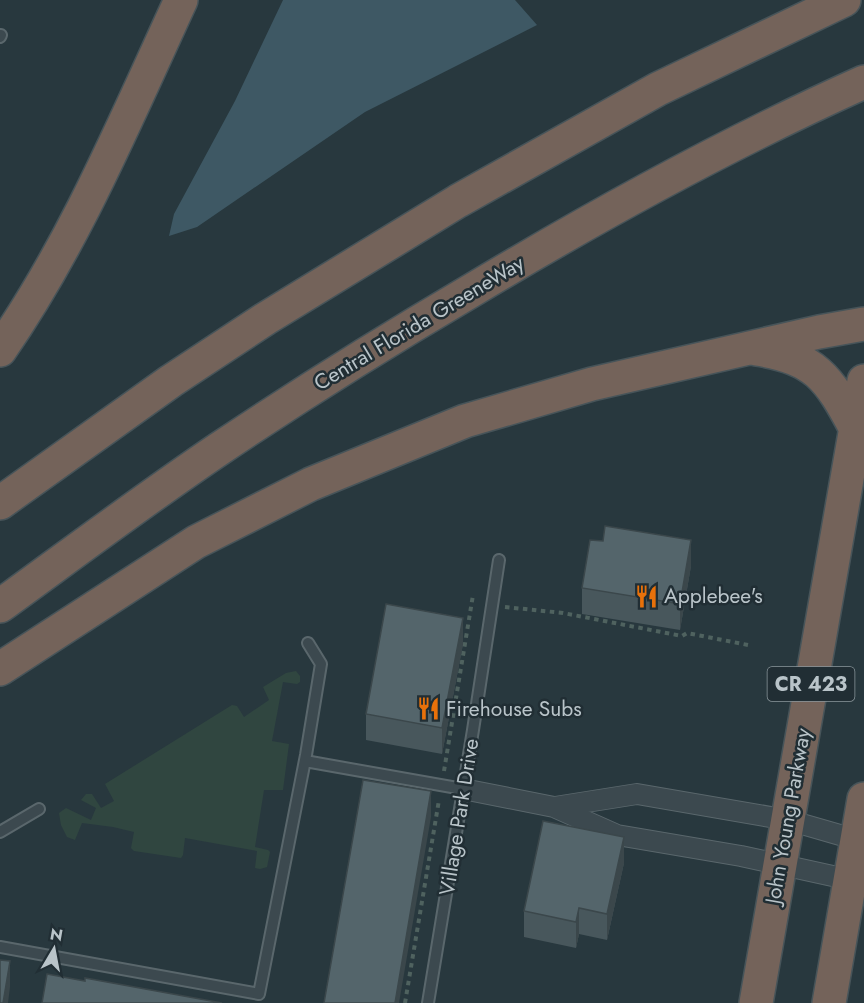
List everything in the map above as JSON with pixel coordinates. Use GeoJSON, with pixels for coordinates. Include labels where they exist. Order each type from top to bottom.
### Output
{"type":"FeatureCollection","features":[{"type":"Feature","properties":{"kind":"highway"},"geometry":{"type":"LineString","coordinates":[[0,350],[47,275],[85,208],[181,0]]}},
{"type":"Feature","properties":{"kind":"highway"},"geometry":{"type":"LineString","coordinates":[[0,503],[171,381],[265,319],[458,201],[658,89],[844,0]]}},
{"type":"Feature","properties":{"kind":"highway","name":"Central Florida GreeneWay"},"geometry":{"type":"LineString","coordinates":[[0,606],[218,450],[406,329],[698,162],[778,120],[864,82]]}},
{"type":"Feature","properties":{"kind":"highway"},"geometry":{"type":"LineString","coordinates":[[0,669],[196,542],[311,484],[465,421],[592,384],[745,348],[864,324]]}},
{"type":"Feature","properties":{"kind":"highway"},"geometry":{"type":"LineString","coordinates":[[745,348],[781,353],[803,362],[824,376],[837,394],[856,429]]}},
{"type":"Feature","properties":{"kind":"highway","name":"John Young Parkway"},"geometry":{"type":"LineString","coordinates":[[756,1003],[864,381]]}},
{"type":"Feature","properties":{"kind":"highway"},"geometry":{"type":"LineString","coordinates":[[829,1003],[857,881],[864,799]]}},
{"type":"Feature","properties":{"kind":"street"},"geometry":{"type":"LineString","coordinates":[[463,789],[554,807],[617,834],[857,881]]}},
{"type":"Feature","properties":{"kind":"street"},"geometry":{"type":"LineString","coordinates":[[554,807],[637,794],[788,820],[860,841]]}},
{"type":"Feature","properties":{"kind":"lane","name":"Village Park Drive"},"geometry":{"type":"LineString","coordinates":[[428,1003],[499,560]]}},
{"type":"Feature","properties":{"kind":"lane"},"geometry":{"type":"LineString","coordinates":[[0,947],[259,994],[321,664],[308,643]]}},
{"type":"Feature","properties":{"kind":"lane"},"geometry":{"type":"LineString","coordinates":[[304,761],[463,789]]}},
{"type":"Feature","properties":{"kind":"lane"},"geometry":{"type":"LineString","coordinates":[[0,832],[39,808]]}},
{"type":"Feature","properties":{"kind":"path"},"geometry":{"type":"LineString","coordinates":[[472,603],[563,613],[682,636],[687,633],[748,645]]}},
{"type":"Feature","properties":{"kind":"green space"},"geometry":{"type":"Polygon","coordinates":[[[296,671],[300,676],[300,682],[297,684],[283,682],[272,741],[289,744],[283,790],[264,790],[255,847],[270,852],[267,867],[255,868],[257,851],[185,838],[181,858],[134,851],[131,848],[134,832],[113,827],[82,823],[75,840],[67,837],[61,825],[59,813],[66,808],[91,820],[96,808],[81,800],[86,794],[92,794],[101,808],[114,801],[105,784],[232,705],[237,706],[244,717],[269,700],[263,687],[286,673],[296,671]]]}},
{"type":"Feature","properties":{"kind":"water"},"geometry":{"type":"Polygon","coordinates":[[[283,0],[515,0],[537,25],[365,112],[197,227],[169,236],[174,214],[235,101],[283,0]]]}},
{"type":"Feature","properties":{"kind":"building"},"geometry":{"type":"Polygon","coordinates":[[[605,526],[691,540],[680,604],[582,588],[590,540],[603,541],[605,526]]]}},
{"type":"Feature","properties":{"kind":"building"},"geometry":{"type":"Polygon","coordinates":[[[386,604],[463,618],[442,728],[366,714],[386,604]]]}},
{"type":"Feature","properties":{"kind":"building"},"geometry":{"type":"Polygon","coordinates":[[[363,780],[431,791],[395,1003],[324,1003],[363,780]]]}},
{"type":"Feature","properties":{"kind":"building"},"geometry":{"type":"Polygon","coordinates":[[[543,821],[624,837],[607,914],[579,908],[576,922],[524,911],[543,821]]]}},
{"type":"Feature","properties":{"kind":"building"},"geometry":{"type":"Polygon","coordinates":[[[0,960],[10,961],[3,1003],[0,1003],[0,960]]]}},
{"type":"Feature","properties":{"kind":"building"},"geometry":{"type":"Polygon","coordinates":[[[47,974],[85,981],[85,978],[222,1003],[42,1003],[47,974]]]}},
{"type":"Feature","properties":{"kind":"place","name":"Applebee's"},"geometry":{"type":"Point","coordinates":[646,596]}},
{"type":"Feature","properties":{"kind":"place","name":"Firehouse Subs"},"geometry":{"type":"Point","coordinates":[428,709]}}]}
